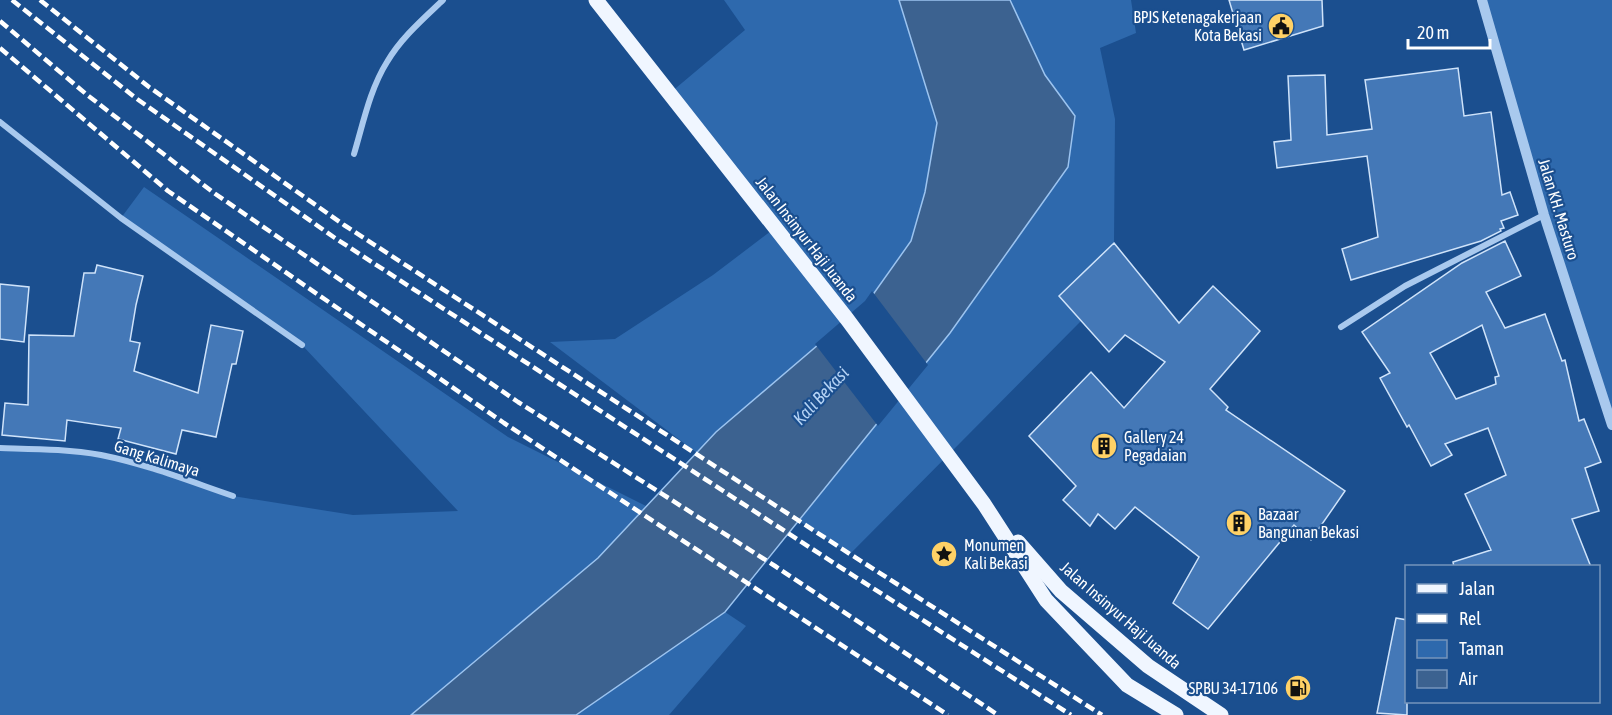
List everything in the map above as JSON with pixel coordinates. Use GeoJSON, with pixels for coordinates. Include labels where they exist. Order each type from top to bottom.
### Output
{"type":"FeatureCollection","features":[{"type":"Feature","properties":{"kind":"main road","name":"Jalan Insinyur Haji Juanda"},"geometry":{"type":"LineString","coordinates":[[596,0],[847,319],[984,504],[1046,600],[1127,685],[1176,715]]}},
{"type":"Feature","properties":{"kind":"main road","name":"Jalan Insinyur Haji Juanda"},"geometry":{"type":"LineString","coordinates":[[984,504],[1061,591],[1148,666],[1221,715]]}},
{"type":"Feature","properties":{"kind":"street"},"geometry":{"type":"LineString","coordinates":[[354,154],[386,63],[406,37],[443,0]]}},
{"type":"Feature","properties":{"kind":"street","name":"Jalan KH. Masturo"},"geometry":{"type":"LineString","coordinates":[[1482,0],[1544,215],[1612,425]]}},
{"type":"Feature","properties":{"kind":"street"},"geometry":{"type":"LineString","coordinates":[[0,122],[121,218],[302,345]]}},
{"type":"Feature","properties":{"kind":"street"},"geometry":{"type":"LineString","coordinates":[[1341,327],[1405,286],[1544,215]]}},
{"type":"Feature","properties":{"kind":"street","name":"Gang Kalimaya"},"geometry":{"type":"LineString","coordinates":[[0,448],[43,449],[99,455],[143,465],[233,496]]}},
{"type":"Feature","properties":{"kind":"green space"},"geometry":{"type":"Polygon","coordinates":[[[724,0],[899,0],[937,123],[925,192],[911,241],[867,303],[716,432],[697,453],[550,342],[615,339],[713,275],[775,228],[670,93],[745,30],[724,0]]]}},
{"type":"Feature","properties":{"kind":"green space"},"geometry":{"type":"Polygon","coordinates":[[[1010,0],[1131,0],[1136,33],[1100,48],[1115,119],[1114,243],[1059,296],[1081,321],[850,554],[799,521],[950,333],[1068,167],[1075,116],[1045,75],[1010,0]]]}},
{"type":"Feature","properties":{"kind":"green space"},"geometry":{"type":"Polygon","coordinates":[[[1482,0],[1612,0],[1612,426],[1482,0]]]}},
{"type":"Feature","properties":{"kind":"green space"},"geometry":{"type":"Polygon","coordinates":[[[144,187],[508,437],[646,506],[598,558],[410,715],[0,715],[0,448],[100,455],[233,496],[353,515],[458,511],[302,345],[121,218],[144,187]]]}},
{"type":"Feature","properties":{"kind":"green space"},"geometry":{"type":"Polygon","coordinates":[[[725,612],[746,626],[669,715],[576,715],[725,612]]]}},
{"type":"Feature","properties":{"kind":"water","name":"Kali Bekasi"},"geometry":{"type":"Polygon","coordinates":[[[899,0],[1010,0],[1045,75],[1075,116],[1068,167],[950,333],[725,612],[576,715],[411,715],[598,558],[716,432],[867,303],[911,241],[925,192],[937,123],[899,0]]]}},
{"type":"Feature","properties":{"kind":"pier"},"geometry":{"type":"Polygon","coordinates":[[[872,291],[928,365],[878,426],[815,344],[865,301],[872,291]]]}},
{"type":"Feature","properties":{"kind":"building","name":"BPJS Ketenagakerjaan Kota Bekasi"},"geometry":{"type":"Polygon","coordinates":[[[1229,0],[1322,0],[1323,26],[1244,50],[1229,0]]]}},
{"type":"Feature","properties":{"kind":"building"},"geometry":{"type":"Polygon","coordinates":[[[1458,68],[1464,116],[1491,112],[1502,195],[1510,192],[1518,215],[1501,221],[1504,228],[1500,229],[1501,231],[1481,241],[1351,280],[1342,249],[1378,237],[1367,156],[1277,168],[1274,142],[1291,140],[1288,76],[1325,75],[1327,135],[1372,129],[1365,80],[1458,68]]]}},
{"type":"Feature","properties":{"kind":"building"},"geometry":{"type":"Polygon","coordinates":[[[1505,241],[1521,276],[1486,292],[1505,328],[1545,314],[1562,361],[1565,360],[1579,421],[1584,419],[1601,462],[1585,468],[1599,511],[1572,519],[1590,565],[1454,565],[1453,562],[1491,550],[1465,494],[1506,475],[1488,428],[1445,444],[1452,455],[1431,466],[1380,378],[1390,373],[1362,332],[1462,263],[1505,241]],[[1482,325],[1430,353],[1456,399],[1496,384],[1495,377],[1499,376],[1482,325]]]}},
{"type":"Feature","properties":{"kind":"building"},"geometry":{"type":"Polygon","coordinates":[[[1114,243],[1179,323],[1213,286],[1260,331],[1210,389],[1228,407],[1226,410],[1345,491],[1311,540],[1294,525],[1208,629],[1173,603],[1199,557],[1135,507],[1115,529],[1098,514],[1090,526],[1063,500],[1076,486],[1029,436],[1091,372],[1124,408],[1165,362],[1125,335],[1109,352],[1059,296],[1114,243]]]}},
{"type":"Feature","properties":{"kind":"building"},"geometry":{"type":"Polygon","coordinates":[[[97,265],[143,276],[130,341],[140,343],[134,371],[198,393],[211,325],[243,331],[236,364],[232,364],[216,437],[182,430],[176,454],[118,439],[121,428],[67,420],[65,441],[2,435],[5,403],[28,405],[29,335],[74,336],[84,273],[95,273],[97,265]]]}},
{"type":"Feature","properties":{"kind":"building"},"geometry":{"type":"Polygon","coordinates":[[[0,284],[29,287],[24,342],[0,339],[0,284]]]}},
{"type":"Feature","properties":{"kind":"building"},"geometry":{"type":"Polygon","coordinates":[[[1396,618],[1405,620],[1407,715],[1377,713],[1396,618]]]}},
{"type":"Feature","properties":{"kind":"railway"},"geometry":{"type":"LineString","coordinates":[[12,0],[137,99],[335,238],[1071,715]]}},
{"type":"Feature","properties":{"kind":"railway"},"geometry":{"type":"LineString","coordinates":[[40,0],[149,87],[344,225],[1102,715]]}},
{"type":"Feature","properties":{"kind":"railway"},"geometry":{"type":"LineString","coordinates":[[0,21],[86,94],[214,193],[518,402],[775,566],[998,715]]}},
{"type":"Feature","properties":{"kind":"railway"},"geometry":{"type":"LineString","coordinates":[[0,48],[168,191],[504,423],[948,715]]}},
{"type":"Feature","properties":{"kind":"place","name":"BPJS Ketenagakerjaan Kota Bekasi"},"geometry":{"type":"Point","coordinates":[1281,26]}},
{"type":"Feature","properties":{"kind":"place","name":"Gallery 24 Pegadaian"},"geometry":{"type":"Point","coordinates":[1104,446]}},
{"type":"Feature","properties":{"kind":"place","name":"Bazaar Bangunan Bekasi"},"geometry":{"type":"Point","coordinates":[1239,523]}},
{"type":"Feature","properties":{"kind":"place","name":"Monumen Kali Bekasi"},"geometry":{"type":"Point","coordinates":[944,554]}},
{"type":"Feature","properties":{"kind":"place","name":"SPBU 34-17106"},"geometry":{"type":"Point","coordinates":[1298,688]}}]}
